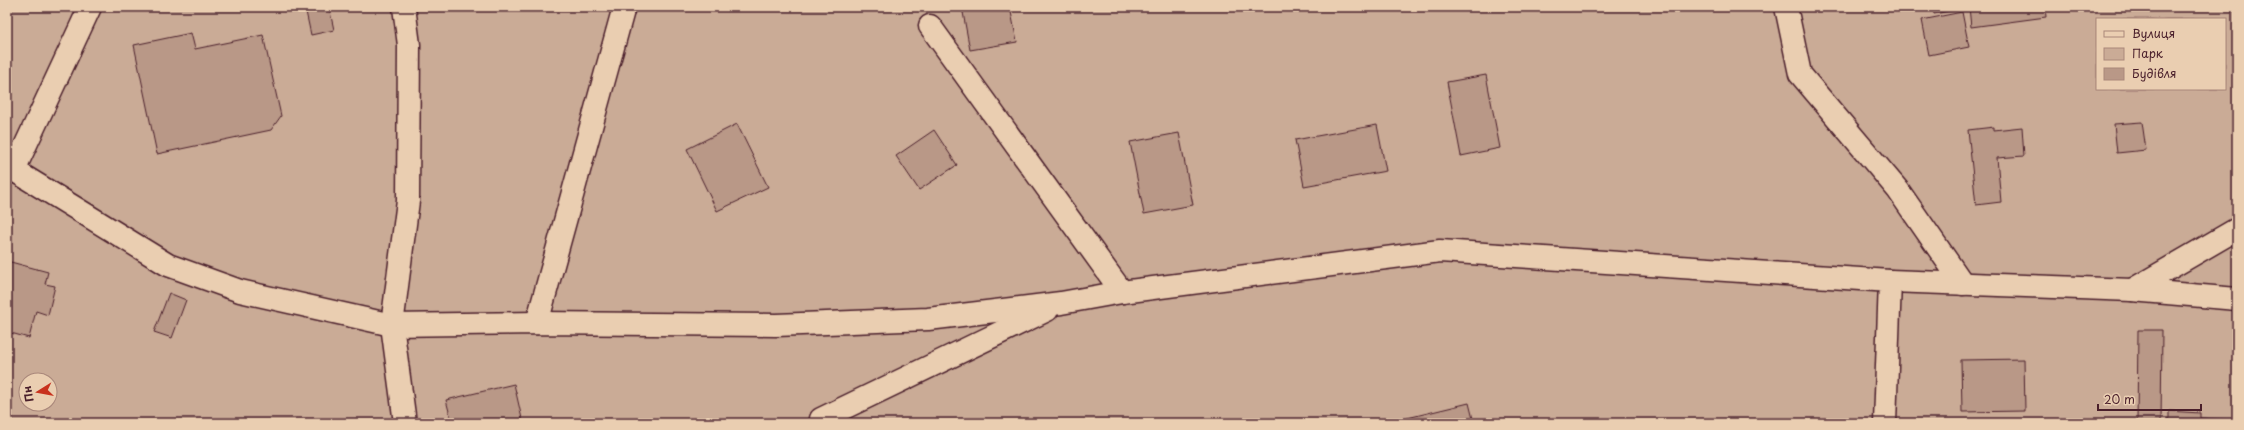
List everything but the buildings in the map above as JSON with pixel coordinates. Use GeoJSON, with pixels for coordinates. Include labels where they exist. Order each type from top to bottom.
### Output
{"type":"FeatureCollection","features":[{"type":"Feature","properties":{"kind":"street"},"geometry":{"type":"LineString","coordinates":[[90,7],[11,168],[168,265],[240,291],[392,325],[537,323],[776,325],[928,318],[1061,303],[1122,292],[1440,251],[1890,281],[2132,290],[2237,300]]}},
{"type":"Feature","properties":{"kind":"street"},"geometry":{"type":"LineString","coordinates":[[404,7],[409,45],[408,201],[392,325],[405,423]]}},
{"type":"Feature","properties":{"kind":"street"},"geometry":{"type":"LineString","coordinates":[[537,323],[624,7]]}},
{"type":"Feature","properties":{"kind":"street"},"geometry":{"type":"LineString","coordinates":[[1786,7],[1800,74],[1898,190],[1963,284]]}},
{"type":"Feature","properties":{"kind":"street"},"geometry":{"type":"LineString","coordinates":[[930,26],[1122,292]]}},
{"type":"Feature","properties":{"kind":"street"},"geometry":{"type":"LineString","coordinates":[[2132,290],[2237,229]]}},
{"type":"Feature","properties":{"kind":"street"},"geometry":{"type":"LineString","coordinates":[[1885,423],[1890,281]]}},
{"type":"Feature","properties":{"kind":"street"},"geometry":{"type":"LineString","coordinates":[[821,419],[1061,303]]}},
{"type":"Feature","properties":{"kind":"green space"},"geometry":{"type":"Polygon","coordinates":[[[7,7],[2237,7],[2237,423],[7,423],[7,7]]]}}]}
